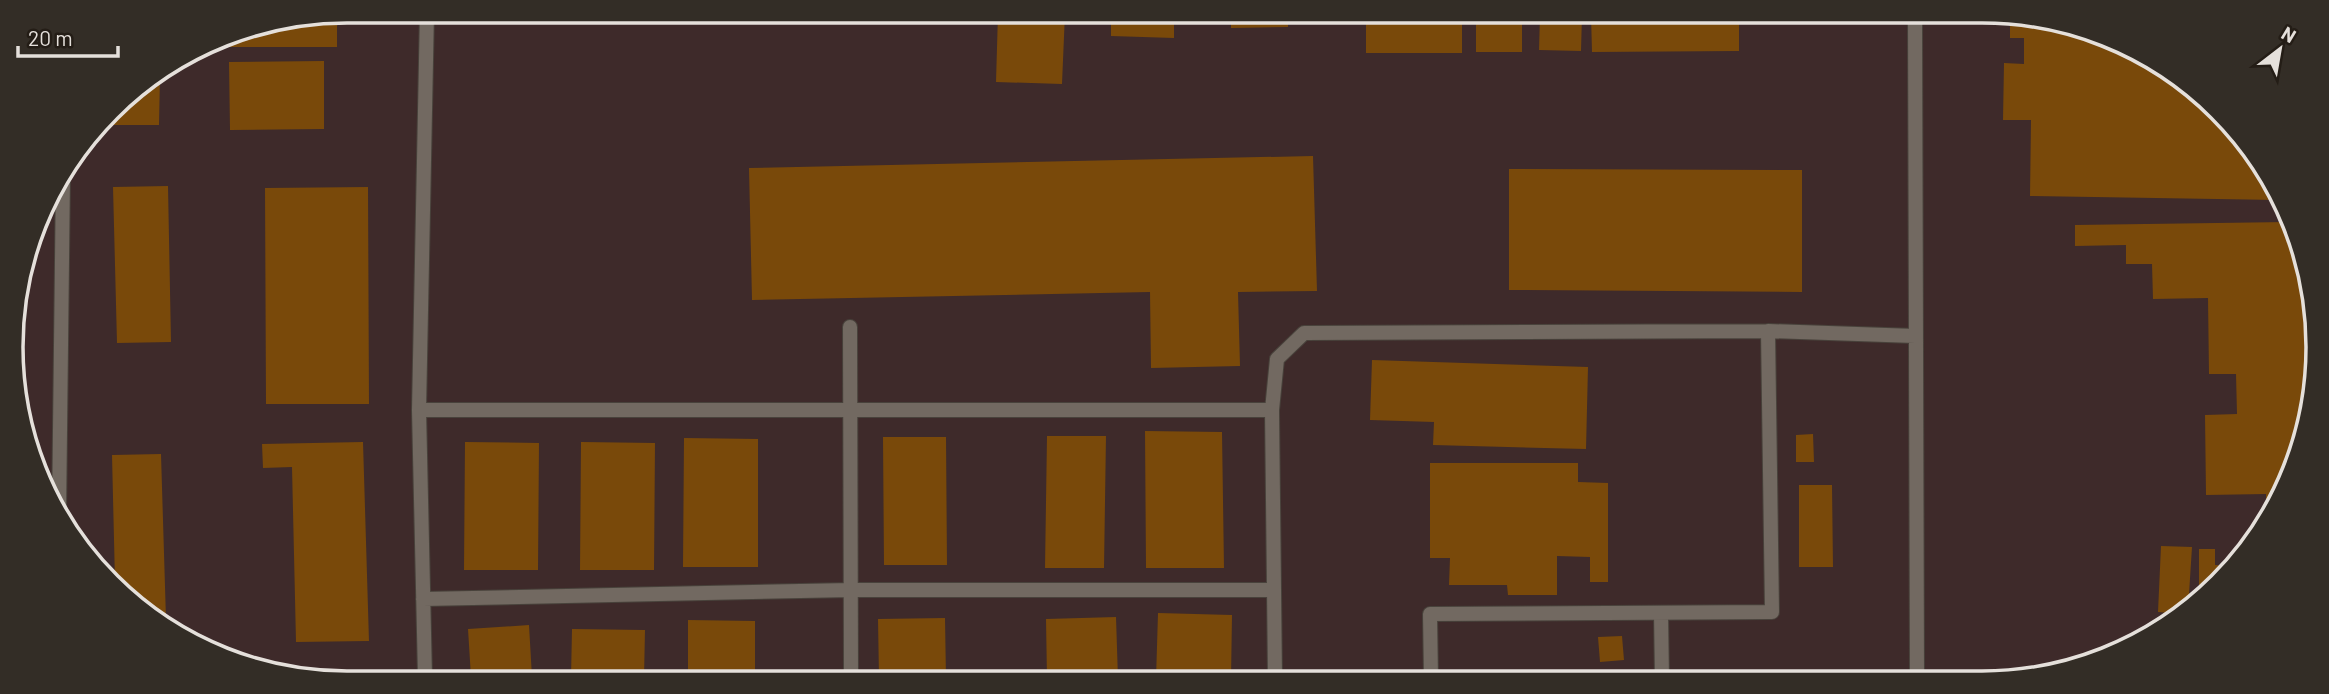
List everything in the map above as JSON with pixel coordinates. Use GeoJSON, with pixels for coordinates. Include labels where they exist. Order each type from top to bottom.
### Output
{"type":"FeatureCollection","features":[{"type":"Feature","properties":{"kind":"lane"},"geometry":{"type":"LineString","coordinates":[[425,671],[419,410],[427,23]]}},
{"type":"Feature","properties":{"kind":"lane"},"geometry":{"type":"LineString","coordinates":[[1915,23],[1917,671]]}},
{"type":"Feature","properties":{"kind":"lane"},"geometry":{"type":"LineString","coordinates":[[59,496],[63,191]]}},
{"type":"Feature","properties":{"kind":"lane"},"geometry":{"type":"LineString","coordinates":[[850,327],[851,671]]}},
{"type":"Feature","properties":{"kind":"lane"},"geometry":{"type":"LineString","coordinates":[[1275,671],[1272,410],[1278,359],[1304,332],[1768,331],[1915,336]]}},
{"type":"Feature","properties":{"kind":"lane"},"geometry":{"type":"LineString","coordinates":[[1431,671],[1430,614],[1772,612],[1768,331]]}},
{"type":"Feature","properties":{"kind":"lane"},"geometry":{"type":"LineString","coordinates":[[419,410],[1272,410]]}},
{"type":"Feature","properties":{"kind":"lane"},"geometry":{"type":"LineString","coordinates":[[423,599],[851,590],[1274,590]]}},
{"type":"Feature","properties":{"kind":"lane"},"geometry":{"type":"LineString","coordinates":[[1661,613],[1661,671]]}},
{"type":"Feature","properties":{"kind":"shaded area"},"geometry":{"type":"Polygon","coordinates":[[[326,23],[2003,23],[2045,29],[2080,38],[2231,139],[2252,167],[2282,223],[2295,263],[2306,326],[2306,368],[2300,410],[2282,471],[2252,527],[2226,561],[2196,591],[2144,628],[2106,647],[2045,665],[2003,671],[326,671],[284,665],[223,647],[167,617],[133,591],[103,561],[66,509],[47,471],[29,410],[23,368],[23,326],[29,284],[47,223],[77,167],[103,133],[133,103],[167,77],[223,47],[284,29],[326,23]]]}},
{"type":"Feature","properties":{"kind":"building"},"geometry":{"type":"Polygon","coordinates":[[[337,23],[337,47],[223,47],[284,29],[337,23]]]}},
{"type":"Feature","properties":{"kind":"building"},"geometry":{"type":"Polygon","coordinates":[[[998,23],[1065,23],[1062,84],[996,82],[998,23]]]}},
{"type":"Feature","properties":{"kind":"building"},"geometry":{"type":"Polygon","coordinates":[[[1111,23],[1174,23],[1174,38],[1111,36],[1111,23]]]}},
{"type":"Feature","properties":{"kind":"building"},"geometry":{"type":"Polygon","coordinates":[[[1231,23],[1288,23],[1288,27],[1231,28],[1231,23]]]}},
{"type":"Feature","properties":{"kind":"building"},"geometry":{"type":"Polygon","coordinates":[[[1366,23],[1462,23],[1462,53],[1366,53],[1366,23]]]}},
{"type":"Feature","properties":{"kind":"building"},"geometry":{"type":"Polygon","coordinates":[[[1476,23],[1522,23],[1522,52],[1476,52],[1476,23]]]}},
{"type":"Feature","properties":{"kind":"building"},"geometry":{"type":"Polygon","coordinates":[[[1540,23],[1582,23],[1581,51],[1539,50],[1540,23]]]}},
{"type":"Feature","properties":{"kind":"building"},"geometry":{"type":"Polygon","coordinates":[[[1591,23],[1739,23],[1739,51],[1592,52],[1591,23]]]}},
{"type":"Feature","properties":{"kind":"building"},"geometry":{"type":"Polygon","coordinates":[[[2010,24],[2066,34],[2106,47],[2162,77],[2196,103],[2226,133],[2252,167],[2271,200],[2030,196],[2031,120],[2003,120],[2004,63],[2024,64],[2024,38],[2010,38],[2010,24]]]}},
{"type":"Feature","properties":{"kind":"building"},"geometry":{"type":"Polygon","coordinates":[[[324,61],[324,129],[230,130],[229,62],[324,61]]]}},
{"type":"Feature","properties":{"kind":"building"},"geometry":{"type":"Polygon","coordinates":[[[160,82],[159,125],[111,125],[133,103],[160,82]]]}},
{"type":"Feature","properties":{"kind":"building"},"geometry":{"type":"Polygon","coordinates":[[[1313,156],[1317,291],[1238,292],[1240,366],[1151,368],[1150,292],[752,300],[749,168],[1313,156]]]}},
{"type":"Feature","properties":{"kind":"building"},"geometry":{"type":"Polygon","coordinates":[[[1509,169],[1802,170],[1802,292],[1509,290],[1509,169]]]}},
{"type":"Feature","properties":{"kind":"building"},"geometry":{"type":"Polygon","coordinates":[[[168,186],[171,342],[117,343],[113,187],[168,186]]]}},
{"type":"Feature","properties":{"kind":"building"},"geometry":{"type":"Polygon","coordinates":[[[368,187],[369,404],[266,404],[265,188],[368,187]]]}},
{"type":"Feature","properties":{"kind":"building"},"geometry":{"type":"Polygon","coordinates":[[[2282,222],[2300,284],[2306,326],[2306,368],[2295,431],[2282,471],[2266,503],[2266,494],[2206,495],[2205,415],[2237,414],[2236,374],[2209,374],[2208,298],[2153,299],[2152,264],[2126,264],[2126,245],[2075,246],[2075,225],[2282,222]]]}},
{"type":"Feature","properties":{"kind":"building"},"geometry":{"type":"Polygon","coordinates":[[[1372,360],[1588,367],[1586,449],[1433,445],[1434,422],[1370,420],[1372,360]]]}},
{"type":"Feature","properties":{"kind":"building"},"geometry":{"type":"Polygon","coordinates":[[[1145,431],[1222,432],[1224,568],[1146,568],[1145,431]]]}},
{"type":"Feature","properties":{"kind":"building"},"geometry":{"type":"Polygon","coordinates":[[[1813,434],[1814,462],[1796,462],[1796,435],[1813,434]]]}},
{"type":"Feature","properties":{"kind":"building"},"geometry":{"type":"Polygon","coordinates":[[[1047,436],[1106,436],[1104,568],[1045,568],[1047,436]]]}},
{"type":"Feature","properties":{"kind":"building"},"geometry":{"type":"Polygon","coordinates":[[[883,437],[946,437],[947,565],[884,565],[883,437]]]}},
{"type":"Feature","properties":{"kind":"building"},"geometry":{"type":"Polygon","coordinates":[[[684,438],[758,439],[758,567],[683,567],[684,438]]]}},
{"type":"Feature","properties":{"kind":"building"},"geometry":{"type":"Polygon","coordinates":[[[363,442],[369,641],[296,642],[292,467],[263,468],[262,444],[363,442]]]}},
{"type":"Feature","properties":{"kind":"building"},"geometry":{"type":"Polygon","coordinates":[[[465,442],[539,443],[538,570],[464,570],[465,442]]]}},
{"type":"Feature","properties":{"kind":"building"},"geometry":{"type":"Polygon","coordinates":[[[581,442],[655,443],[654,570],[580,570],[581,442]]]}},
{"type":"Feature","properties":{"kind":"building"},"geometry":{"type":"Polygon","coordinates":[[[161,454],[166,616],[133,591],[115,573],[112,455],[161,454]]]}},
{"type":"Feature","properties":{"kind":"building"},"geometry":{"type":"Polygon","coordinates":[[[1430,463],[1578,463],[1578,482],[1608,483],[1608,582],[1590,582],[1590,557],[1557,556],[1557,595],[1508,595],[1507,585],[1449,585],[1450,558],[1430,558],[1430,463]]]}},
{"type":"Feature","properties":{"kind":"building"},"geometry":{"type":"Polygon","coordinates":[[[1799,485],[1832,485],[1833,567],[1799,567],[1799,485]]]}},
{"type":"Feature","properties":{"kind":"building"},"geometry":{"type":"Polygon","coordinates":[[[2161,546],[2192,547],[2189,596],[2168,613],[2158,612],[2161,546]]]}},
{"type":"Feature","properties":{"kind":"building"},"geometry":{"type":"Polygon","coordinates":[[[2199,549],[2215,549],[2215,565],[2222,565],[2199,588],[2199,549]]]}},
{"type":"Feature","properties":{"kind":"building"},"geometry":{"type":"Polygon","coordinates":[[[1158,613],[1232,615],[1231,671],[1156,671],[1158,613]]]}},
{"type":"Feature","properties":{"kind":"building"},"geometry":{"type":"Polygon","coordinates":[[[1116,617],[1118,671],[1047,671],[1046,619],[1116,617]]]}},
{"type":"Feature","properties":{"kind":"building"},"geometry":{"type":"Polygon","coordinates":[[[945,618],[946,671],[879,671],[878,619],[945,618]]]}},
{"type":"Feature","properties":{"kind":"building"},"geometry":{"type":"Polygon","coordinates":[[[688,620],[755,621],[755,671],[688,671],[688,620]]]}},
{"type":"Feature","properties":{"kind":"building"},"geometry":{"type":"Polygon","coordinates":[[[529,625],[532,671],[471,671],[468,629],[529,625]]]}},
{"type":"Feature","properties":{"kind":"building"},"geometry":{"type":"Polygon","coordinates":[[[572,629],[645,630],[644,671],[571,671],[572,629]]]}},
{"type":"Feature","properties":{"kind":"building"},"geometry":{"type":"Polygon","coordinates":[[[1622,636],[1624,660],[1600,662],[1598,637],[1622,636]]]}}]}
